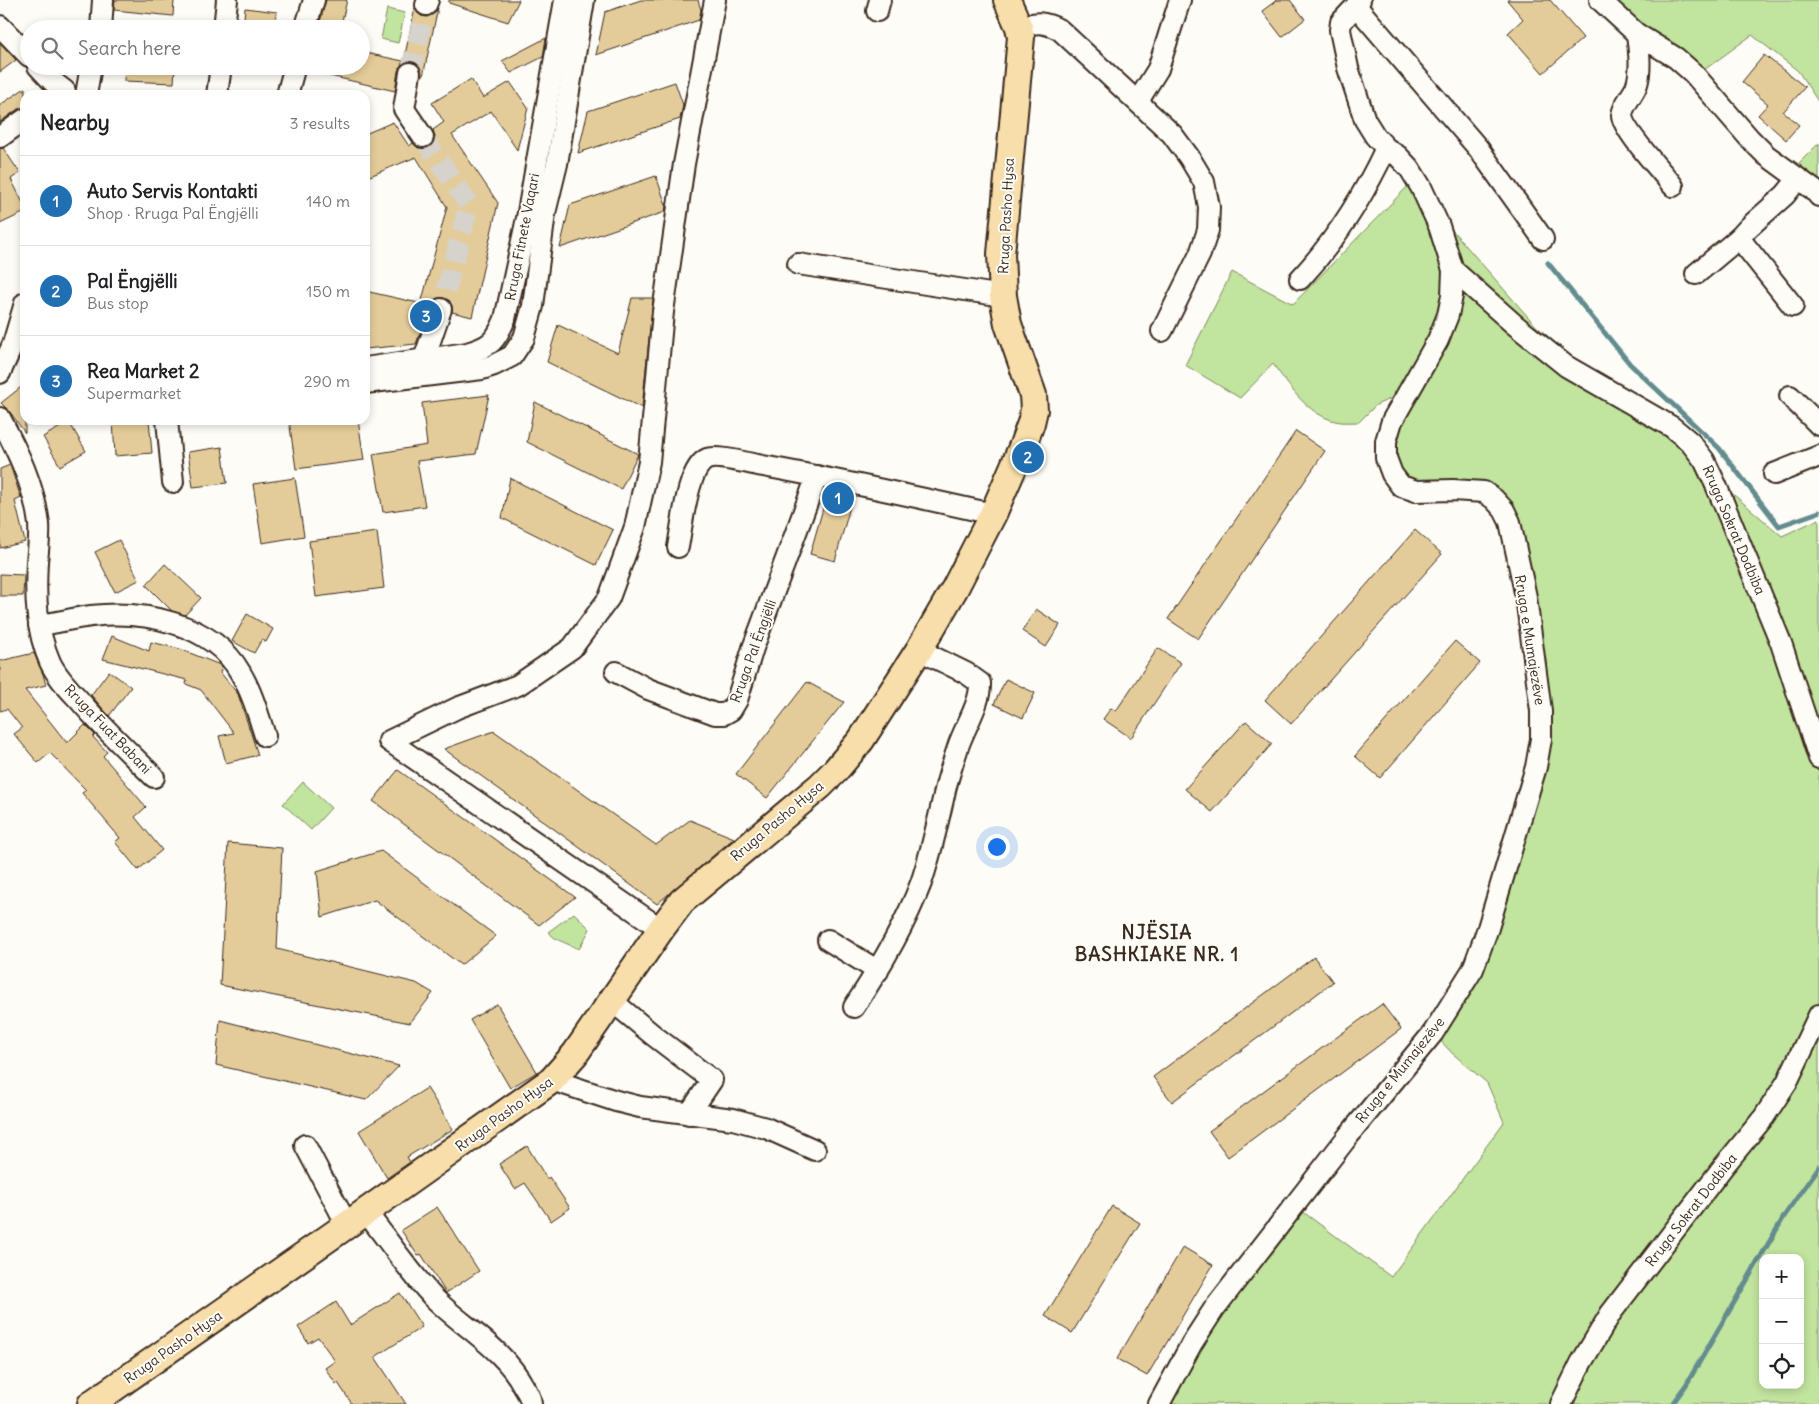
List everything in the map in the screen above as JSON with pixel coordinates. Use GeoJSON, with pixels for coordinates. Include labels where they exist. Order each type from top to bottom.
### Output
{"type":"FeatureCollection","features":[{"type":"Feature","properties":{"kind":"main road","name":"Rruga Pasho Hysa"},"geometry":{"type":"LineString","coordinates":[[91,1404],[357,1219],[552,1080],[574,1054],[660,929],[682,901],[836,771],[880,712],[955,588],[993,514],[1024,445],[1034,410],[1032,395],[1008,324],[1003,296],[1001,254],[1021,37],[1019,27],[1007,0]]}},
{"type":"Feature","properties":{"kind":"street"},"geometry":{"type":"LineString","coordinates":[[102,20],[103,0]]}},
{"type":"Feature","properties":{"kind":"street"},"geometry":{"type":"LineString","coordinates":[[225,20],[227,0]]}},
{"type":"Feature","properties":{"kind":"street"},"geometry":{"type":"LineString","coordinates":[[308,20],[314,0]]}},
{"type":"Feature","properties":{"kind":"street","name":"Rruga Fitnete Vaqari"},"geometry":{"type":"LineString","coordinates":[[370,367],[467,353],[492,343],[500,331],[505,319],[527,218],[551,71],[565,0]]}},
{"type":"Feature","properties":{"kind":"street"},"geometry":{"type":"LineString","coordinates":[[370,382],[482,369],[512,356],[524,338],[533,306],[545,213],[556,164],[584,0]]}},
{"type":"Feature","properties":{"kind":"street"},"geometry":{"type":"LineString","coordinates":[[660,929],[389,741],[456,708],[518,685],[572,648],[609,598],[635,526],[649,462],[662,322],[684,164],[715,0]]}},
{"type":"Feature","properties":{"kind":"street"},"geometry":{"type":"LineString","coordinates":[[1138,101],[1158,69],[1180,0]]}},
{"type":"Feature","properties":{"kind":"street"},"geometry":{"type":"LineString","coordinates":[[1600,0],[1637,34],[1676,58],[1693,73],[1766,155],[1819,196]]}},
{"type":"Feature","properties":{"kind":"street"},"geometry":{"type":"LineString","coordinates":[[1358,3],[1478,148],[1543,239]]}},
{"type":"Feature","properties":{"kind":"street","name":"Rruga e Mumajezëve"},"geometry":{"type":"LineString","coordinates":[[1158,1404],[1192,1343],[1214,1309],[1349,1135],[1433,1033],[1468,976],[1488,928],[1536,767],[1541,739],[1541,711],[1537,670],[1526,597],[1510,522],[1504,510],[1484,492],[1453,490],[1416,491],[1402,486],[1392,474],[1386,458],[1386,442],[1392,421],[1438,340],[1448,315],[1452,296],[1453,270],[1438,226],[1421,187],[1410,168],[1398,156],[1386,148],[1375,136],[1365,120],[1348,68],[1340,30],[1341,22],[1358,3]]}},
{"type":"Feature","properties":{"kind":"street"},"geometry":{"type":"LineString","coordinates":[[1019,27],[1038,22],[1048,23],[1060,30],[1172,134],[1204,182],[1209,208],[1208,230],[1200,254],[1162,331]]}},
{"type":"Feature","properties":{"kind":"street"},"geometry":{"type":"LineString","coordinates":[[0,26],[20,47]]}},
{"type":"Feature","properties":{"kind":"street"},"geometry":{"type":"LineString","coordinates":[[1637,34],[1639,68],[1636,87],[1622,114],[1624,122],[1632,135],[1673,186]]}},
{"type":"Feature","properties":{"kind":"street"},"geometry":{"type":"LineString","coordinates":[[410,73],[404,109],[423,137]]}},
{"type":"Feature","properties":{"kind":"street"},"geometry":{"type":"LineString","coordinates":[[46,75],[62,90]]}},
{"type":"Feature","properties":{"kind":"street"},"geometry":{"type":"LineString","coordinates":[[87,90],[89,75]]}},
{"type":"Feature","properties":{"kind":"street"},"geometry":{"type":"LineString","coordinates":[[218,90],[219,75]]}},
{"type":"Feature","properties":{"kind":"street"},"geometry":{"type":"LineString","coordinates":[[288,90],[293,75]]}},
{"type":"Feature","properties":{"kind":"street"},"geometry":{"type":"LineString","coordinates":[[0,137],[20,123]]}},
{"type":"Feature","properties":{"kind":"street"},"geometry":{"type":"LineString","coordinates":[[1300,279],[1316,262],[1347,220],[1367,188],[1386,148]]}},
{"type":"Feature","properties":{"kind":"street"},"geometry":{"type":"LineString","coordinates":[[1696,274],[1739,238],[1785,195],[1798,178]]}},
{"type":"Feature","properties":{"kind":"street"},"geometry":{"type":"LineString","coordinates":[[1739,238],[1793,306]]}},
{"type":"Feature","properties":{"kind":"street"},"geometry":{"type":"LineString","coordinates":[[798,264],[1003,296]]}},
{"type":"Feature","properties":{"kind":"street","name":"Rruga Sokrat Dodbiba"},"geometry":{"type":"LineString","coordinates":[[1453,270],[1515,325],[1566,366],[1672,427],[1690,442],[1704,460],[1720,493],[1782,643],[1819,758]]}},
{"type":"Feature","properties":{"kind":"street"},"geometry":{"type":"LineString","coordinates":[[424,359],[441,309]]}},
{"type":"Feature","properties":{"kind":"street"},"geometry":{"type":"LineString","coordinates":[[505,319],[527,328]]}},
{"type":"Feature","properties":{"kind":"street"},"geometry":{"type":"LineString","coordinates":[[0,374],[13,344],[20,320]]}},
{"type":"Feature","properties":{"kind":"street"},"geometry":{"type":"LineString","coordinates":[[1790,396],[1819,425]]}},
{"type":"Feature","properties":{"kind":"street","name":"Rruga Fuat Babani"},"geometry":{"type":"LineString","coordinates":[[0,418],[19,455],[32,490],[39,526],[36,594],[39,625],[43,644],[51,664],[65,685],[154,777]]}},
{"type":"Feature","properties":{"kind":"street"},"geometry":{"type":"LineString","coordinates":[[168,425],[174,482]]}},
{"type":"Feature","properties":{"kind":"street"},"geometry":{"type":"LineString","coordinates":[[1774,474],[1819,456]]}},
{"type":"Feature","properties":{"kind":"street"},"geometry":{"type":"LineString","coordinates":[[678,547],[690,482],[698,466],[707,459],[724,459],[817,476],[993,514]]}},
{"type":"Feature","properties":{"kind":"street","name":"Rruga Pal Ëngjëlli"},"geometry":{"type":"LineString","coordinates":[[616,672],[648,688],[715,714],[724,714],[731,710],[737,700],[753,648],[817,476]]}},
{"type":"Feature","properties":{"kind":"street"},"geometry":{"type":"LineString","coordinates":[[39,625],[91,616],[116,615],[141,616],[184,626],[204,636],[231,658],[249,688],[265,736]]}},
{"type":"Feature","properties":{"kind":"street"},"geometry":{"type":"LineString","coordinates":[[854,1007],[897,938],[920,883],[936,834],[944,794],[962,734],[980,691],[980,683],[966,673],[919,650]]}},
{"type":"Feature","properties":{"kind":"street"},"geometry":{"type":"LineString","coordinates":[[828,940],[878,970]]}},
{"type":"Feature","properties":{"kind":"street"},"geometry":{"type":"LineString","coordinates":[[612,1001],[712,1080],[689,1114]]}},
{"type":"Feature","properties":{"kind":"street","name":"Rruga Sokrat Dodbiba"},"geometry":{"type":"LineString","coordinates":[[1561,1404],[1581,1363],[1611,1313],[1723,1167],[1764,1117],[1787,1082],[1819,1015]]}},
{"type":"Feature","properties":{"kind":"street"},"geometry":{"type":"LineString","coordinates":[[552,1080],[640,1107],[733,1119],[766,1128],[815,1150]]}},
{"type":"Feature","properties":{"kind":"street"},"geometry":{"type":"LineString","coordinates":[[305,1145],[357,1219],[433,1297],[455,1317],[474,1330],[517,1372],[531,1399],[531,1404]]}},
{"type":"Feature","properties":{"kind":"green space"},"geometry":{"type":"Polygon","coordinates":[[[1611,0],[1819,0],[1819,103],[1798,71],[1752,35],[1700,73],[1672,48],[1611,0]]]}},
{"type":"Feature","properties":{"kind":"green space"},"geometry":{"type":"Polygon","coordinates":[[[387,9],[405,13],[398,43],[381,39],[387,9]]]}},
{"type":"Feature","properties":{"kind":"green space"},"geometry":{"type":"Polygon","coordinates":[[[1819,143],[1819,186],[1799,163],[1819,143]]]}},
{"type":"Feature","properties":{"kind":"green space"},"geometry":{"type":"Polygon","coordinates":[[[1411,183],[1536,326],[1782,536],[1819,519],[1819,1404],[1159,1404],[1295,1206],[1391,1277],[1504,1122],[1487,1083],[1452,1053],[1433,1033],[1455,1000],[1536,767],[1537,670],[1495,499],[1434,491],[1392,474],[1397,396],[1376,405],[1359,422],[1338,422],[1325,417],[1307,406],[1292,390],[1273,364],[1240,398],[1185,365],[1232,272],[1293,304],[1411,183]]]}},
{"type":"Feature","properties":{"kind":"green space"},"geometry":{"type":"Polygon","coordinates":[[[303,782],[331,808],[311,830],[283,804],[303,782]]]}},
{"type":"Feature","properties":{"kind":"green space"},"geometry":{"type":"Polygon","coordinates":[[[574,913],[590,929],[579,949],[556,939],[548,932],[574,913]]]}},
{"type":"Feature","properties":{"kind":"building"},"geometry":{"type":"Polygon","coordinates":[[[115,0],[174,0],[173,16],[114,10],[115,0]]]}},
{"type":"Feature","properties":{"kind":"building"},"geometry":{"type":"Polygon","coordinates":[[[326,0],[347,0],[342,20],[320,20],[326,0]]]}},
{"type":"Feature","properties":{"kind":"building"},"geometry":{"type":"Polygon","coordinates":[[[449,0],[519,0],[508,22],[449,3],[449,0]]]}},
{"type":"Feature","properties":{"kind":"building"},"geometry":{"type":"Polygon","coordinates":[[[641,0],[698,0],[701,10],[699,20],[596,55],[605,12],[641,0]]]}},
{"type":"Feature","properties":{"kind":"building"},"geometry":{"type":"Polygon","coordinates":[[[1277,0],[1290,0],[1305,19],[1282,37],[1262,11],[1277,0]]]}},
{"type":"Feature","properties":{"kind":"building"},"geometry":{"type":"Polygon","coordinates":[[[1507,0],[1550,0],[1583,38],[1543,73],[1508,33],[1523,19],[1507,0]]]}},
{"type":"Feature","properties":{"kind":"building"},"geometry":{"type":"Polygon","coordinates":[[[245,8],[277,12],[276,20],[244,20],[245,8]]]}},
{"type":"Feature","properties":{"kind":"building"},"geometry":{"type":"Polygon","coordinates":[[[415,8],[421,16],[427,17],[434,14],[438,8],[423,76],[417,64],[411,61],[403,64],[415,8]]]}},
{"type":"Feature","properties":{"kind":"building"},"geometry":{"type":"Polygon","coordinates":[[[546,38],[543,57],[511,73],[502,61],[546,38]]]}},
{"type":"Feature","properties":{"kind":"building"},"geometry":{"type":"Polygon","coordinates":[[[0,43],[16,60],[0,72],[0,43]]]}},
{"type":"Feature","properties":{"kind":"building"},"geometry":{"type":"Polygon","coordinates":[[[370,54],[403,61],[398,71],[395,91],[326,75],[370,75],[370,54]]]}},
{"type":"Feature","properties":{"kind":"building"},"geometry":{"type":"Polygon","coordinates":[[[1764,55],[1805,87],[1783,112],[1799,125],[1786,140],[1758,115],[1768,104],[1742,82],[1764,55]]]}},
{"type":"Feature","properties":{"kind":"building"},"geometry":{"type":"Polygon","coordinates":[[[124,75],[174,75],[174,83],[124,81],[124,75]]]}},
{"type":"Feature","properties":{"kind":"building"},"geometry":{"type":"Polygon","coordinates":[[[471,79],[483,98],[510,82],[528,108],[517,150],[491,111],[452,135],[498,203],[472,317],[452,312],[450,301],[438,298],[433,300],[430,305],[416,344],[370,349],[370,292],[421,304],[447,207],[416,157],[370,176],[370,132],[393,122],[409,146],[413,143],[418,148],[424,149],[434,142],[433,130],[444,122],[432,103],[471,79]]]}},
{"type":"Feature","properties":{"kind":"building"},"geometry":{"type":"Polygon","coordinates":[[[675,82],[683,105],[680,119],[578,153],[588,111],[675,82]]]}},
{"type":"Feature","properties":{"kind":"building"},"geometry":{"type":"Polygon","coordinates":[[[20,91],[20,108],[0,122],[0,105],[20,91]]]}},
{"type":"Feature","properties":{"kind":"building"},"geometry":{"type":"Polygon","coordinates":[[[3,148],[20,173],[11,179],[20,197],[20,214],[0,224],[0,149],[3,148]]]}},
{"type":"Feature","properties":{"kind":"building"},"geometry":{"type":"Polygon","coordinates":[[[656,176],[666,205],[665,212],[560,248],[570,205],[656,176]]]}},
{"type":"Feature","properties":{"kind":"building"},"geometry":{"type":"Polygon","coordinates":[[[632,298],[653,298],[642,408],[547,362],[558,325],[618,353],[632,298]]]}},
{"type":"Feature","properties":{"kind":"building"},"geometry":{"type":"Polygon","coordinates":[[[20,388],[20,425],[25,425],[25,433],[10,412],[1,403],[20,388]]]}},
{"type":"Feature","properties":{"kind":"building"},"geometry":{"type":"Polygon","coordinates":[[[489,395],[476,454],[417,461],[425,506],[383,512],[373,454],[427,445],[422,403],[489,395]]]}},
{"type":"Feature","properties":{"kind":"building"},"geometry":{"type":"Polygon","coordinates":[[[535,402],[638,454],[621,489],[527,442],[535,402]]]}},
{"type":"Feature","properties":{"kind":"building"},"geometry":{"type":"Polygon","coordinates":[[[64,425],[71,425],[86,451],[60,466],[43,437],[64,425]]]}},
{"type":"Feature","properties":{"kind":"building"},"geometry":{"type":"Polygon","coordinates":[[[113,425],[149,425],[152,453],[115,456],[113,425]]]}},
{"type":"Feature","properties":{"kind":"building"},"geometry":{"type":"Polygon","coordinates":[[[290,425],[359,425],[364,460],[296,469],[290,425]]]}},
{"type":"Feature","properties":{"kind":"building"},"geometry":{"type":"Polygon","coordinates":[[[1296,431],[1325,451],[1198,639],[1168,619],[1296,431]]]}},
{"type":"Feature","properties":{"kind":"building"},"geometry":{"type":"Polygon","coordinates":[[[222,447],[227,483],[193,487],[188,452],[222,447]]]}},
{"type":"Feature","properties":{"kind":"building"},"geometry":{"type":"Polygon","coordinates":[[[10,465],[21,498],[15,501],[25,542],[0,548],[0,469],[10,465]]]}},
{"type":"Feature","properties":{"kind":"building"},"geometry":{"type":"Polygon","coordinates":[[[295,478],[304,536],[262,543],[253,484],[295,478]]]}},
{"type":"Feature","properties":{"kind":"building"},"geometry":{"type":"Polygon","coordinates":[[[510,478],[613,530],[596,565],[502,518],[510,478]]]}},
{"type":"Feature","properties":{"kind":"building"},"geometry":{"type":"Polygon","coordinates":[[[828,491],[853,496],[835,561],[810,554],[828,491]]]}},
{"type":"Feature","properties":{"kind":"building"},"geometry":{"type":"Polygon","coordinates":[[[1415,530],[1442,554],[1291,724],[1265,700],[1415,530]]]}},
{"type":"Feature","properties":{"kind":"building"},"geometry":{"type":"Polygon","coordinates":[[[377,532],[384,588],[316,597],[309,541],[377,532]]]}},
{"type":"Feature","properties":{"kind":"building"},"geometry":{"type":"Polygon","coordinates":[[[119,540],[139,580],[115,592],[95,552],[119,540]]]}},
{"type":"Feature","properties":{"kind":"building"},"geometry":{"type":"Polygon","coordinates":[[[165,564],[201,598],[185,615],[172,611],[146,585],[165,564]]]}},
{"type":"Feature","properties":{"kind":"building"},"geometry":{"type":"Polygon","coordinates":[[[0,574],[24,575],[23,596],[0,596],[0,574]]]}},
{"type":"Feature","properties":{"kind":"building"},"geometry":{"type":"Polygon","coordinates":[[[1036,609],[1060,625],[1046,647],[1022,631],[1036,609]]]}},
{"type":"Feature","properties":{"kind":"building"},"geometry":{"type":"Polygon","coordinates":[[[247,614],[273,629],[266,642],[262,639],[254,653],[232,641],[247,614]]]}},
{"type":"Feature","properties":{"kind":"building"},"geometry":{"type":"Polygon","coordinates":[[[112,636],[149,651],[151,642],[180,649],[220,665],[222,667],[220,672],[238,694],[258,755],[226,763],[219,736],[234,733],[201,690],[186,684],[187,680],[103,659],[112,636]]]}},
{"type":"Feature","properties":{"kind":"building"},"geometry":{"type":"Polygon","coordinates":[[[1455,641],[1480,663],[1380,778],[1355,756],[1455,641]]]}},
{"type":"Feature","properties":{"kind":"building"},"geometry":{"type":"Polygon","coordinates":[[[1158,648],[1181,663],[1131,738],[1103,719],[1111,708],[1116,711],[1158,648]]]}},
{"type":"Feature","properties":{"kind":"building"},"geometry":{"type":"Polygon","coordinates":[[[34,653],[46,685],[25,690],[67,743],[85,725],[107,752],[103,756],[146,807],[135,817],[162,850],[138,870],[115,842],[120,838],[82,793],[86,790],[50,753],[38,763],[14,734],[22,728],[7,709],[0,711],[0,661],[34,653]]]}},
{"type":"Feature","properties":{"kind":"building"},"geometry":{"type":"Polygon","coordinates":[[[109,671],[131,687],[109,716],[91,695],[109,671]]]}},
{"type":"Feature","properties":{"kind":"building"},"geometry":{"type":"Polygon","coordinates":[[[1006,679],[1035,693],[1023,718],[994,704],[1006,679]]]}},
{"type":"Feature","properties":{"kind":"building"},"geometry":{"type":"Polygon","coordinates":[[[807,682],[844,702],[767,798],[736,774],[807,682]]]}},
{"type":"Feature","properties":{"kind":"building"},"geometry":{"type":"Polygon","coordinates":[[[1246,721],[1272,744],[1212,812],[1185,789],[1246,721]]]}},
{"type":"Feature","properties":{"kind":"building"},"geometry":{"type":"Polygon","coordinates":[[[494,731],[656,845],[690,820],[734,838],[657,904],[444,749],[494,731]]]}},
{"type":"Feature","properties":{"kind":"building"},"geometry":{"type":"Polygon","coordinates":[[[398,770],[575,897],[539,925],[373,801],[398,770]]]}},
{"type":"Feature","properties":{"kind":"building"},"geometry":{"type":"Polygon","coordinates":[[[228,843],[282,848],[277,949],[416,983],[433,993],[410,1023],[220,985],[228,843]]]}},
{"type":"Feature","properties":{"kind":"building"},"geometry":{"type":"Polygon","coordinates":[[[381,851],[496,936],[461,965],[375,900],[322,917],[317,871],[381,851]]]}},
{"type":"Feature","properties":{"kind":"building"},"geometry":{"type":"Polygon","coordinates":[[[1314,957],[1333,982],[1172,1102],[1153,1077],[1314,957]]]}},
{"type":"Feature","properties":{"kind":"building"},"geometry":{"type":"Polygon","coordinates":[[[497,1004],[537,1072],[510,1088],[470,1020],[497,1004]]]}},
{"type":"Feature","properties":{"kind":"building"},"geometry":{"type":"Polygon","coordinates":[[[1382,1004],[1401,1029],[1228,1157],[1209,1131],[1382,1004]]]}},
{"type":"Feature","properties":{"kind":"building"},"geometry":{"type":"Polygon","coordinates":[[[220,1020],[399,1066],[366,1100],[216,1065],[220,1020]]]}},
{"type":"Feature","properties":{"kind":"building"},"geometry":{"type":"Polygon","coordinates":[[[427,1088],[453,1129],[407,1157],[410,1162],[387,1178],[359,1131],[427,1088]]]}},
{"type":"Feature","properties":{"kind":"building"},"geometry":{"type":"Polygon","coordinates":[[[527,1146],[547,1179],[549,1177],[570,1208],[551,1221],[525,1183],[515,1189],[499,1164],[527,1146]]]}},
{"type":"Feature","properties":{"kind":"building"},"geometry":{"type":"Polygon","coordinates":[[[1112,1206],[1140,1223],[1072,1333],[1045,1316],[1112,1206]]]}},
{"type":"Feature","properties":{"kind":"building"},"geometry":{"type":"Polygon","coordinates":[[[437,1207],[479,1271],[446,1293],[421,1254],[418,1256],[401,1230],[437,1207]]]}},
{"type":"Feature","properties":{"kind":"building"},"geometry":{"type":"Polygon","coordinates":[[[1183,1247],[1213,1265],[1147,1376],[1117,1359],[1183,1247]]]}},
{"type":"Feature","properties":{"kind":"building"},"geometry":{"type":"Polygon","coordinates":[[[400,1293],[422,1327],[375,1357],[406,1404],[352,1404],[325,1368],[335,1361],[318,1337],[308,1343],[298,1327],[336,1302],[350,1325],[400,1293]]]}},
{"type":"Feature","properties":{"kind":"waterway"},"geometry":{"type":"LineString","coordinates":[[1548,263],[1630,364],[1719,448],[1779,526],[1819,512]]}},
{"type":"Feature","properties":{"kind":"waterway"},"geometry":{"type":"LineString","coordinates":[[1672,1404],[1686,1385],[1785,1215],[1819,1167]]}},
{"type":"Feature","properties":{"kind":"tunnel"},"geometry":{"type":"LineString","coordinates":[[410,73],[426,5]]}},
{"type":"Feature","properties":{"kind":"tunnel"},"geometry":{"type":"LineString","coordinates":[[423,137],[469,205],[441,309]]}},
{"type":"Feature","properties":{"kind":"place","name":"Rea Market 2"},"geometry":{"type":"Point","coordinates":[426,316]}},
{"type":"Feature","properties":{"kind":"place","name":"Pal Ëngjëlli"},"geometry":{"type":"Point","coordinates":[1028,457]}},
{"type":"Feature","properties":{"kind":"place","name":"Auto Servis Kontakti"},"geometry":{"type":"Point","coordinates":[838,498]}},
{"type":"Feature","properties":{"kind":"district","name":"NJËSIA BASHKIAKE NR. 1"},"geometry":{"type":"Point","coordinates":[1157,943]}}]}
